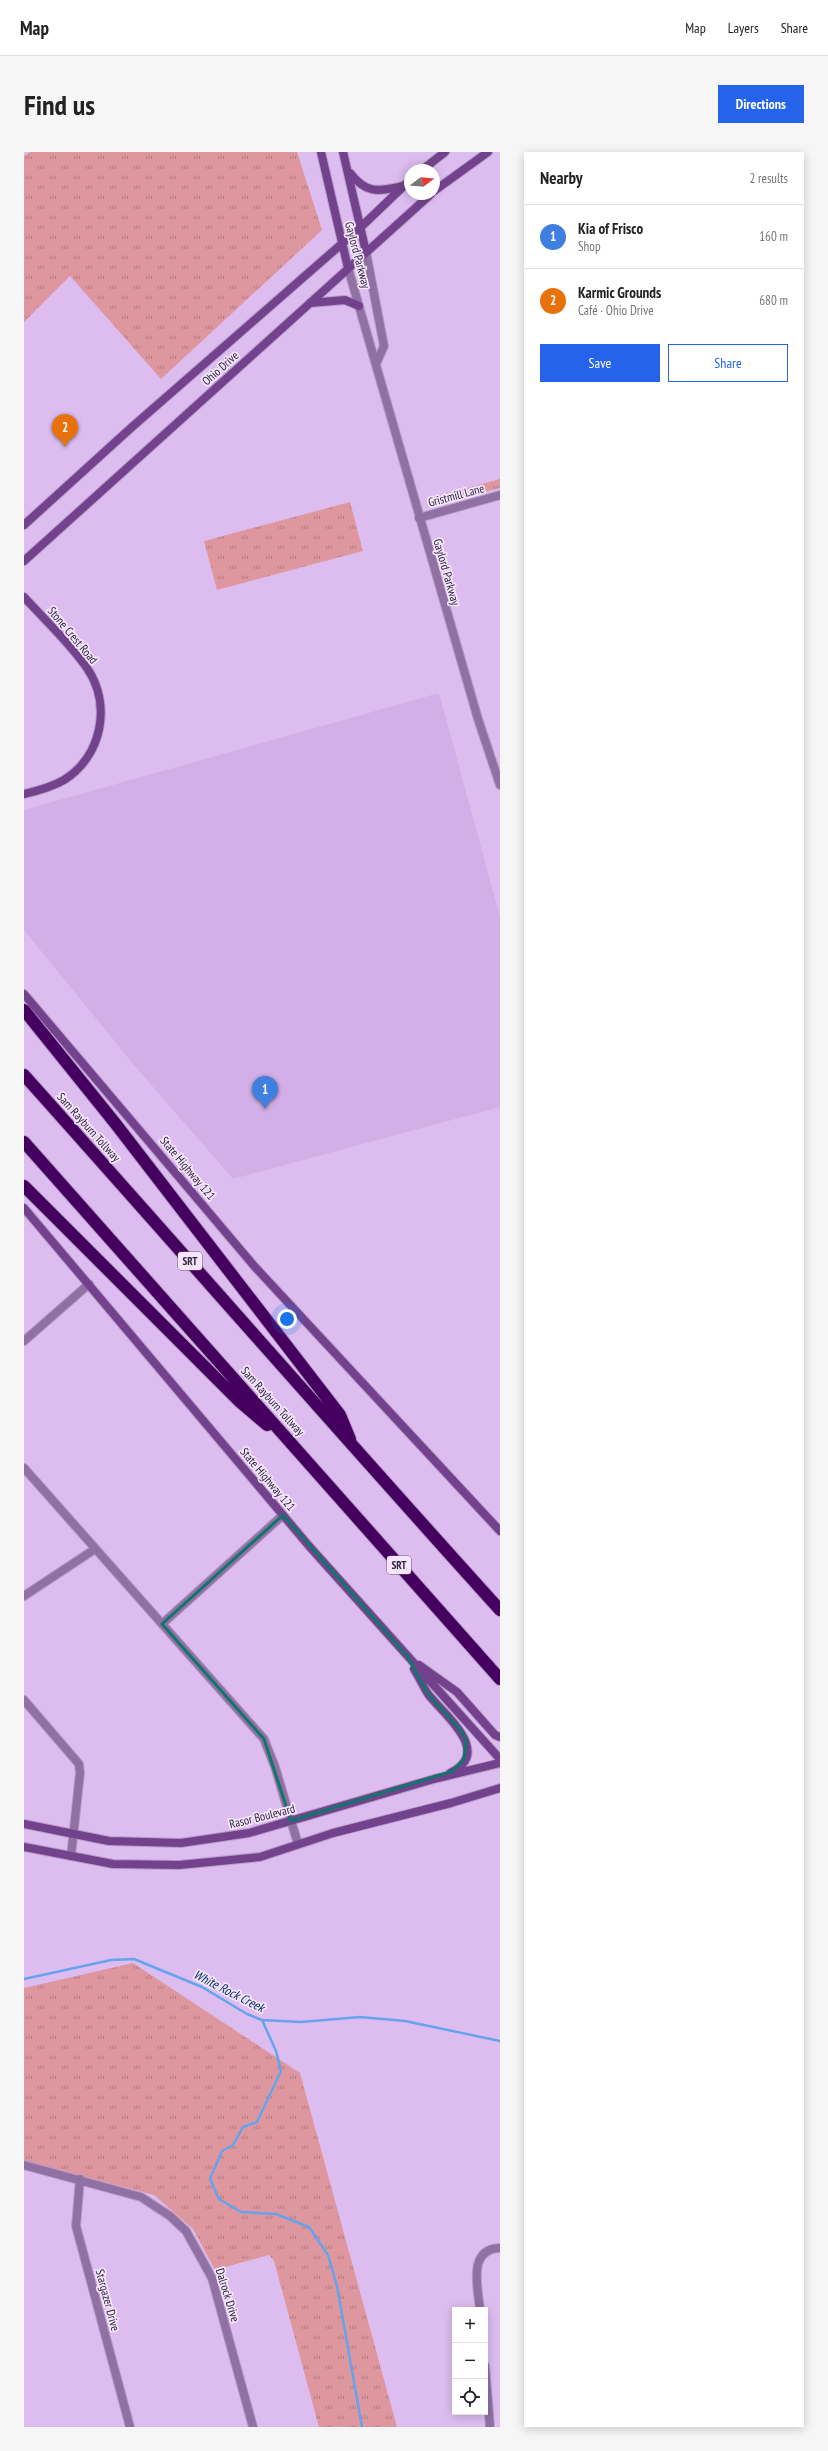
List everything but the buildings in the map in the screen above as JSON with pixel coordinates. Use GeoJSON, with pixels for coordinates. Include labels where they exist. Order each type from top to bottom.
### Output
{"type":"FeatureCollection","features":[{"type":"Feature","properties":{"kind":"highway"},"geometry":{"type":"LineString","coordinates":[[24,1010],[115,1124],[340,1415],[354,1449]]}},
{"type":"Feature","properties":{"kind":"highway","name":"Sam Rayburn Tollway"},"geometry":{"type":"LineString","coordinates":[[24,1075],[240,1316],[354,1449],[500,1610]]}},
{"type":"Feature","properties":{"kind":"highway","name":"Sam Rayburn Tollway"},"geometry":{"type":"LineString","coordinates":[[24,1142],[500,1679]]}},
{"type":"Feature","properties":{"kind":"highway"},"geometry":{"type":"LineString","coordinates":[[24,1186],[240,1402],[298,1451]]}},
{"type":"Feature","properties":{"kind":"main road","name":"Gaylord Parkway"},"geometry":{"type":"LineString","coordinates":[[321,152],[348,268]]}},
{"type":"Feature","properties":{"kind":"main road","name":"Gaylord Parkway"},"geometry":{"type":"LineString","coordinates":[[343,152],[362,227],[366,252]]}},
{"type":"Feature","properties":{"kind":"main road"},"geometry":{"type":"LineString","coordinates":[[430,164],[445,152]]}},
{"type":"Feature","properties":{"kind":"main road"},"geometry":{"type":"LineString","coordinates":[[440,188],[488,152]]}},
{"type":"Feature","properties":{"kind":"main road"},"geometry":{"type":"LineString","coordinates":[[347,170],[357,183],[367,189],[381,191],[403,186]]}},
{"type":"Feature","properties":{"kind":"main road","name":"Ohio Drive"},"geometry":{"type":"LineString","coordinates":[[24,525],[132,427],[362,227],[403,186]]}},
{"type":"Feature","properties":{"kind":"main road","name":"Ohio Drive"},"geometry":{"type":"LineString","coordinates":[[24,560],[424,200]]}},
{"type":"Feature","properties":{"kind":"main road"},"geometry":{"type":"LineString","coordinates":[[310,304],[345,300],[359,306]]}},
{"type":"Feature","properties":{"kind":"main road","name":"Stone Crest Road"},"geometry":{"type":"LineString","coordinates":[[24,597],[87,669],[98,692],[102,718],[98,740],[85,762],[64,780],[24,794]]}},
{"type":"Feature","properties":{"kind":"main road","name":"State Highway 121"},"geometry":{"type":"LineString","coordinates":[[24,994],[255,1267],[500,1531]]}},
{"type":"Feature","properties":{"kind":"main road","name":"State Highway 121"},"geometry":{"type":"LineString","coordinates":[[24,1208],[283,1515],[500,1759]]}},
{"type":"Feature","properties":{"kind":"main road"},"geometry":{"type":"LineString","coordinates":[[407,1656],[457,1692],[495,1735],[500,1737]]}},
{"type":"Feature","properties":{"kind":"main road"},"geometry":{"type":"LineString","coordinates":[[407,1656],[428,1694],[462,1732],[466,1741],[467,1751],[461,1766],[438,1778]]}},
{"type":"Feature","properties":{"kind":"main road","name":"Rasor Boulevard"},"geometry":{"type":"LineString","coordinates":[[24,1824],[109,1841],[181,1843],[249,1834],[438,1778],[500,1763]]}},
{"type":"Feature","properties":{"kind":"main road"},"geometry":{"type":"LineString","coordinates":[[24,1847],[113,1864],[179,1865],[260,1857],[298,1844],[500,1788]]}},
{"type":"Feature","properties":{"kind":"street","name":"Gaylord Parkway"},"geometry":{"type":"LineString","coordinates":[[366,252],[384,346],[376,364]]}},
{"type":"Feature","properties":{"kind":"street","name":"Gaylord Parkway"},"geometry":{"type":"LineString","coordinates":[[348,268],[478,719],[500,785]]}},
{"type":"Feature","properties":{"kind":"street","name":"Gristmill Lane"},"geometry":{"type":"LineString","coordinates":[[419,518],[500,497]]}},
{"type":"Feature","properties":{"kind":"street"},"geometry":{"type":"LineString","coordinates":[[24,1341],[89,1284]]}},
{"type":"Feature","properties":{"kind":"street"},"geometry":{"type":"LineString","coordinates":[[24,1468],[264,1739],[275,1767],[298,1844]]}},
{"type":"Feature","properties":{"kind":"street"},"geometry":{"type":"LineString","coordinates":[[162,1624],[283,1515]]}},
{"type":"Feature","properties":{"kind":"street"},"geometry":{"type":"LineString","coordinates":[[24,1596],[95,1549]]}},
{"type":"Feature","properties":{"kind":"street"},"geometry":{"type":"LineString","coordinates":[[24,1700],[79,1764],[80,1773],[71,1856]]}},
{"type":"Feature","properties":{"kind":"street","name":"Dalrock Drive"},"geometry":{"type":"LineString","coordinates":[[24,2164],[141,2197],[170,2216],[186,2230],[212,2278],[252,2427]]}},
{"type":"Feature","properties":{"kind":"street","name":"Stargazer Drive"},"geometry":{"type":"LineString","coordinates":[[80,2179],[76,2226],[130,2427]]}},
{"type":"Feature","properties":{"kind":"street"},"geometry":{"type":"LineString","coordinates":[[480,2307],[476,2264],[480,2257],[492,2248],[500,2248]]}},
{"type":"Feature","properties":{"kind":"street"},"geometry":{"type":"LineString","coordinates":[[486,2379],[490,2427]]}},
{"type":"Feature","properties":{"kind":"highlighted area"},"geometry":{"type":"Polygon","coordinates":[[[283,1515],[407,1656],[428,1694],[462,1732],[466,1741],[464,1759],[453,1771],[291,1821],[264,1739],[162,1624],[283,1515]]]}},
{"type":"Feature","properties":{"kind":"shaded area"},"geometry":{"type":"Polygon","coordinates":[[[439,693],[500,917],[500,1107],[233,1179],[134,1065],[24,930],[24,810],[439,693]]]}},
{"type":"Feature","properties":{"kind":"green space"},"geometry":{"type":"Polygon","coordinates":[[[30,152],[297,152],[322,230],[161,379],[70,276],[24,322],[24,156],[30,152]]]}},
{"type":"Feature","properties":{"kind":"green space"},"geometry":{"type":"Polygon","coordinates":[[[500,479],[500,488],[428,506],[427,499],[500,479]]]}},
{"type":"Feature","properties":{"kind":"green space"},"geometry":{"type":"Polygon","coordinates":[[[350,502],[363,551],[217,590],[204,541],[350,502]]]}},
{"type":"Feature","properties":{"kind":"green space"},"geometry":{"type":"Polygon","coordinates":[[[133,1963],[300,2073],[397,2427],[319,2427],[274,2261],[269,2255],[215,2270],[193,2229],[154,2195],[24,2161],[24,1988],[133,1963]]]}},
{"type":"Feature","properties":{"kind":"waterway","name":"White Rock Creek"},"geometry":{"type":"LineString","coordinates":[[24,1979],[111,1960],[134,1959],[202,1987],[247,2014],[262,2020],[301,2022],[360,2017],[405,2021],[500,2041]]}},
{"type":"Feature","properties":{"kind":"waterway"},"geometry":{"type":"LineString","coordinates":[[262,2020],[276,2051],[281,2071],[257,2122],[243,2127],[233,2145],[222,2151],[210,2179],[219,2199],[241,2212],[276,2214],[309,2227],[328,2255],[337,2286],[362,2427]]}},
{"type":"Feature","properties":{"kind":"place","name":"Karmic Grounds"},"geometry":{"type":"Point","coordinates":[65,447]}},
{"type":"Feature","properties":{"kind":"place","name":"Kia of Frisco"},"geometry":{"type":"Point","coordinates":[265,1109]}}]}
